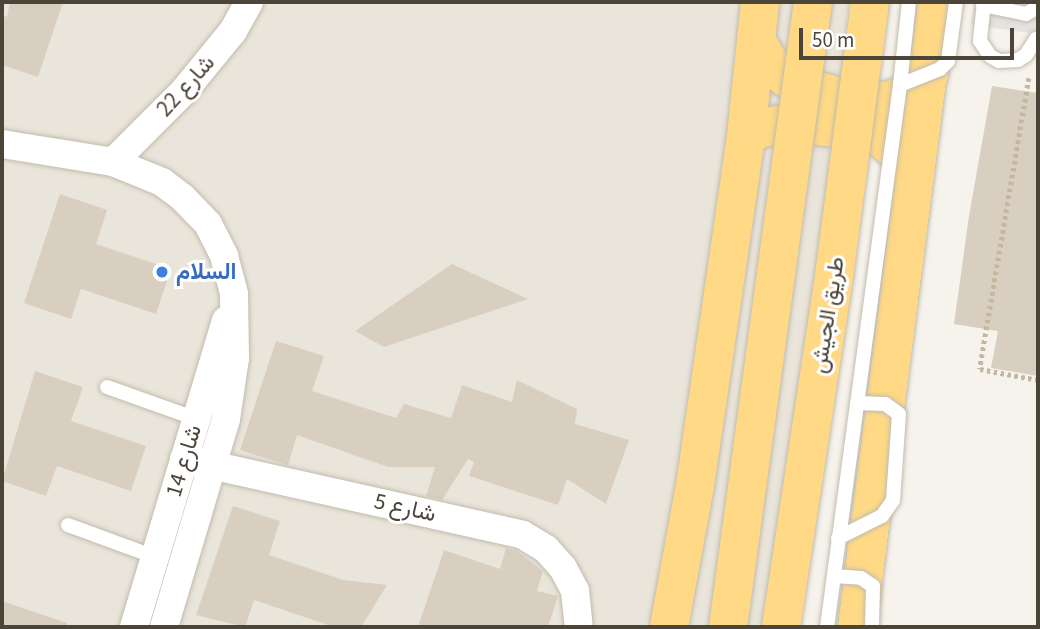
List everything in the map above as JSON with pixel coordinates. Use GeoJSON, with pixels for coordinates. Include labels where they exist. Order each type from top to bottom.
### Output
{"type":"FeatureCollection","features":[{"type":"Feature","properties":{"kind":"highway"},"geometry":{"type":"LineString","coordinates":[[669,627],[695,486],[746,136],[760,2]]}},
{"type":"Feature","properties":{"kind":"highway"},"geometry":{"type":"LineString","coordinates":[[728,627],[813,2]]}},
{"type":"Feature","properties":{"kind":"highway","name":"طريق الجيش"},"geometry":{"type":"LineString","coordinates":[[781,627],[841,225],[870,2]]}},
{"type":"Feature","properties":{"kind":"highway"},"geometry":{"type":"LineString","coordinates":[[756,40],[768,61],[786,78],[808,88],[858,102],[892,100],[913,90],[937,2]]}},
{"type":"Feature","properties":{"kind":"highway"},"geometry":{"type":"LineString","coordinates":[[857,627],[913,179],[915,79]]}},
{"type":"Feature","properties":{"kind":"highway"},"geometry":{"type":"LineString","coordinates":[[746,136],[762,128],[788,123],[865,131],[890,144],[900,154],[913,179]]}},
{"type":"Feature","properties":{"kind":"street","name":"شارع 22"},"geometry":{"type":"LineString","coordinates":[[113,162],[184,91],[233,31],[249,2]]}},
{"type":"Feature","properties":{"kind":"street","name":"شارع 14"},"geometry":{"type":"LineString","coordinates":[[2,144],[113,162],[162,182],[183,198],[208,224],[225,256],[234,294],[235,358],[226,419],[198,462],[155,557],[134,627]]}},
{"type":"Feature","properties":{"kind":"street","name":"شارع 14"},"geometry":{"type":"LineString","coordinates":[[164,627],[198,462],[197,419],[234,294]]}},
{"type":"Feature","properties":{"kind":"street","name":"شارع 5"},"geometry":{"type":"LineString","coordinates":[[198,462],[523,535],[546,549],[563,568],[575,591],[579,622]]}},
{"type":"Feature","properties":{"kind":"lane"},"geometry":{"type":"LineString","coordinates":[[827,627],[857,403],[915,79],[909,2]]}},
{"type":"Feature","properties":{"kind":"lane"},"geometry":{"type":"LineString","coordinates":[[915,79],[940,69],[948,61],[956,2]]}},
{"type":"Feature","properties":{"kind":"lane"},"geometry":{"type":"LineString","coordinates":[[1035,39],[1026,55],[1018,60],[999,61],[990,56],[980,41],[983,4],[1026,14],[1038,8]]}},
{"type":"Feature","properties":{"kind":"lane"},"geometry":{"type":"LineString","coordinates":[[107,387],[197,419]]}},
{"type":"Feature","properties":{"kind":"lane"},"geometry":{"type":"LineString","coordinates":[[838,538],[882,516],[893,500],[899,414],[885,404],[857,403]]}},
{"type":"Feature","properties":{"kind":"lane"},"geometry":{"type":"LineString","coordinates":[[68,525],[155,557]]}},
{"type":"Feature","properties":{"kind":"lane"},"geometry":{"type":"LineString","coordinates":[[834,576],[861,578],[873,586],[872,627]]}},
{"type":"Feature","properties":{"kind":"path"},"geometry":{"type":"LineString","coordinates":[[1030,77],[980,369],[1038,380]]}},
{"type":"Feature","properties":{"kind":"shaded area"},"geometry":{"type":"Polygon","coordinates":[[[2,2],[849,2],[814,313],[773,627],[2,627],[2,2]]]}},
{"type":"Feature","properties":{"kind":"shaded area"},"geometry":{"type":"Polygon","coordinates":[[[974,2],[1038,2],[1038,34],[971,25],[974,2]]]}},
{"type":"Feature","properties":{"kind":"building"},"geometry":{"type":"Polygon","coordinates":[[[10,2],[63,2],[38,77],[2,65],[2,15],[7,17],[10,2]]]}},
{"type":"Feature","properties":{"kind":"building"},"geometry":{"type":"Polygon","coordinates":[[[992,86],[1038,93],[1038,376],[991,368],[998,331],[954,324],[969,216],[992,86]]]}},
{"type":"Feature","properties":{"kind":"building"},"geometry":{"type":"Polygon","coordinates":[[[60,194],[107,210],[96,244],[171,269],[156,314],[81,289],[71,319],[24,303],[60,194]]]}},
{"type":"Feature","properties":{"kind":"building"},"geometry":{"type":"Polygon","coordinates":[[[452,264],[528,299],[384,347],[355,331],[452,264]]]}},
{"type":"Feature","properties":{"kind":"building"},"geometry":{"type":"Polygon","coordinates":[[[276,341],[324,356],[312,391],[396,418],[404,404],[451,418],[462,385],[512,402],[517,380],[577,409],[575,424],[629,440],[606,504],[567,479],[558,505],[469,476],[474,462],[468,459],[442,500],[426,496],[435,467],[388,467],[297,435],[288,465],[240,450],[276,341]]]}},
{"type":"Feature","properties":{"kind":"building"},"geometry":{"type":"Polygon","coordinates":[[[35,371],[83,387],[71,421],[146,446],[131,491],[57,466],[46,496],[2,481],[35,371]]]}},
{"type":"Feature","properties":{"kind":"building"},"geometry":{"type":"Polygon","coordinates":[[[233,506],[280,521],[269,555],[343,580],[387,585],[361,627],[328,625],[254,600],[245,627],[196,615],[233,506]]]}},
{"type":"Feature","properties":{"kind":"building"},"geometry":{"type":"Polygon","coordinates":[[[506,548],[517,551],[543,571],[537,591],[558,596],[548,627],[418,627],[444,550],[500,569],[506,548]]]}},
{"type":"Feature","properties":{"kind":"building"},"geometry":{"type":"Polygon","coordinates":[[[2,601],[67,623],[66,627],[2,627],[2,601]]]}},
{"type":"Feature","properties":{"kind":"place","name":"السلام"},"geometry":{"type":"Point","coordinates":[162,272]}}]}
